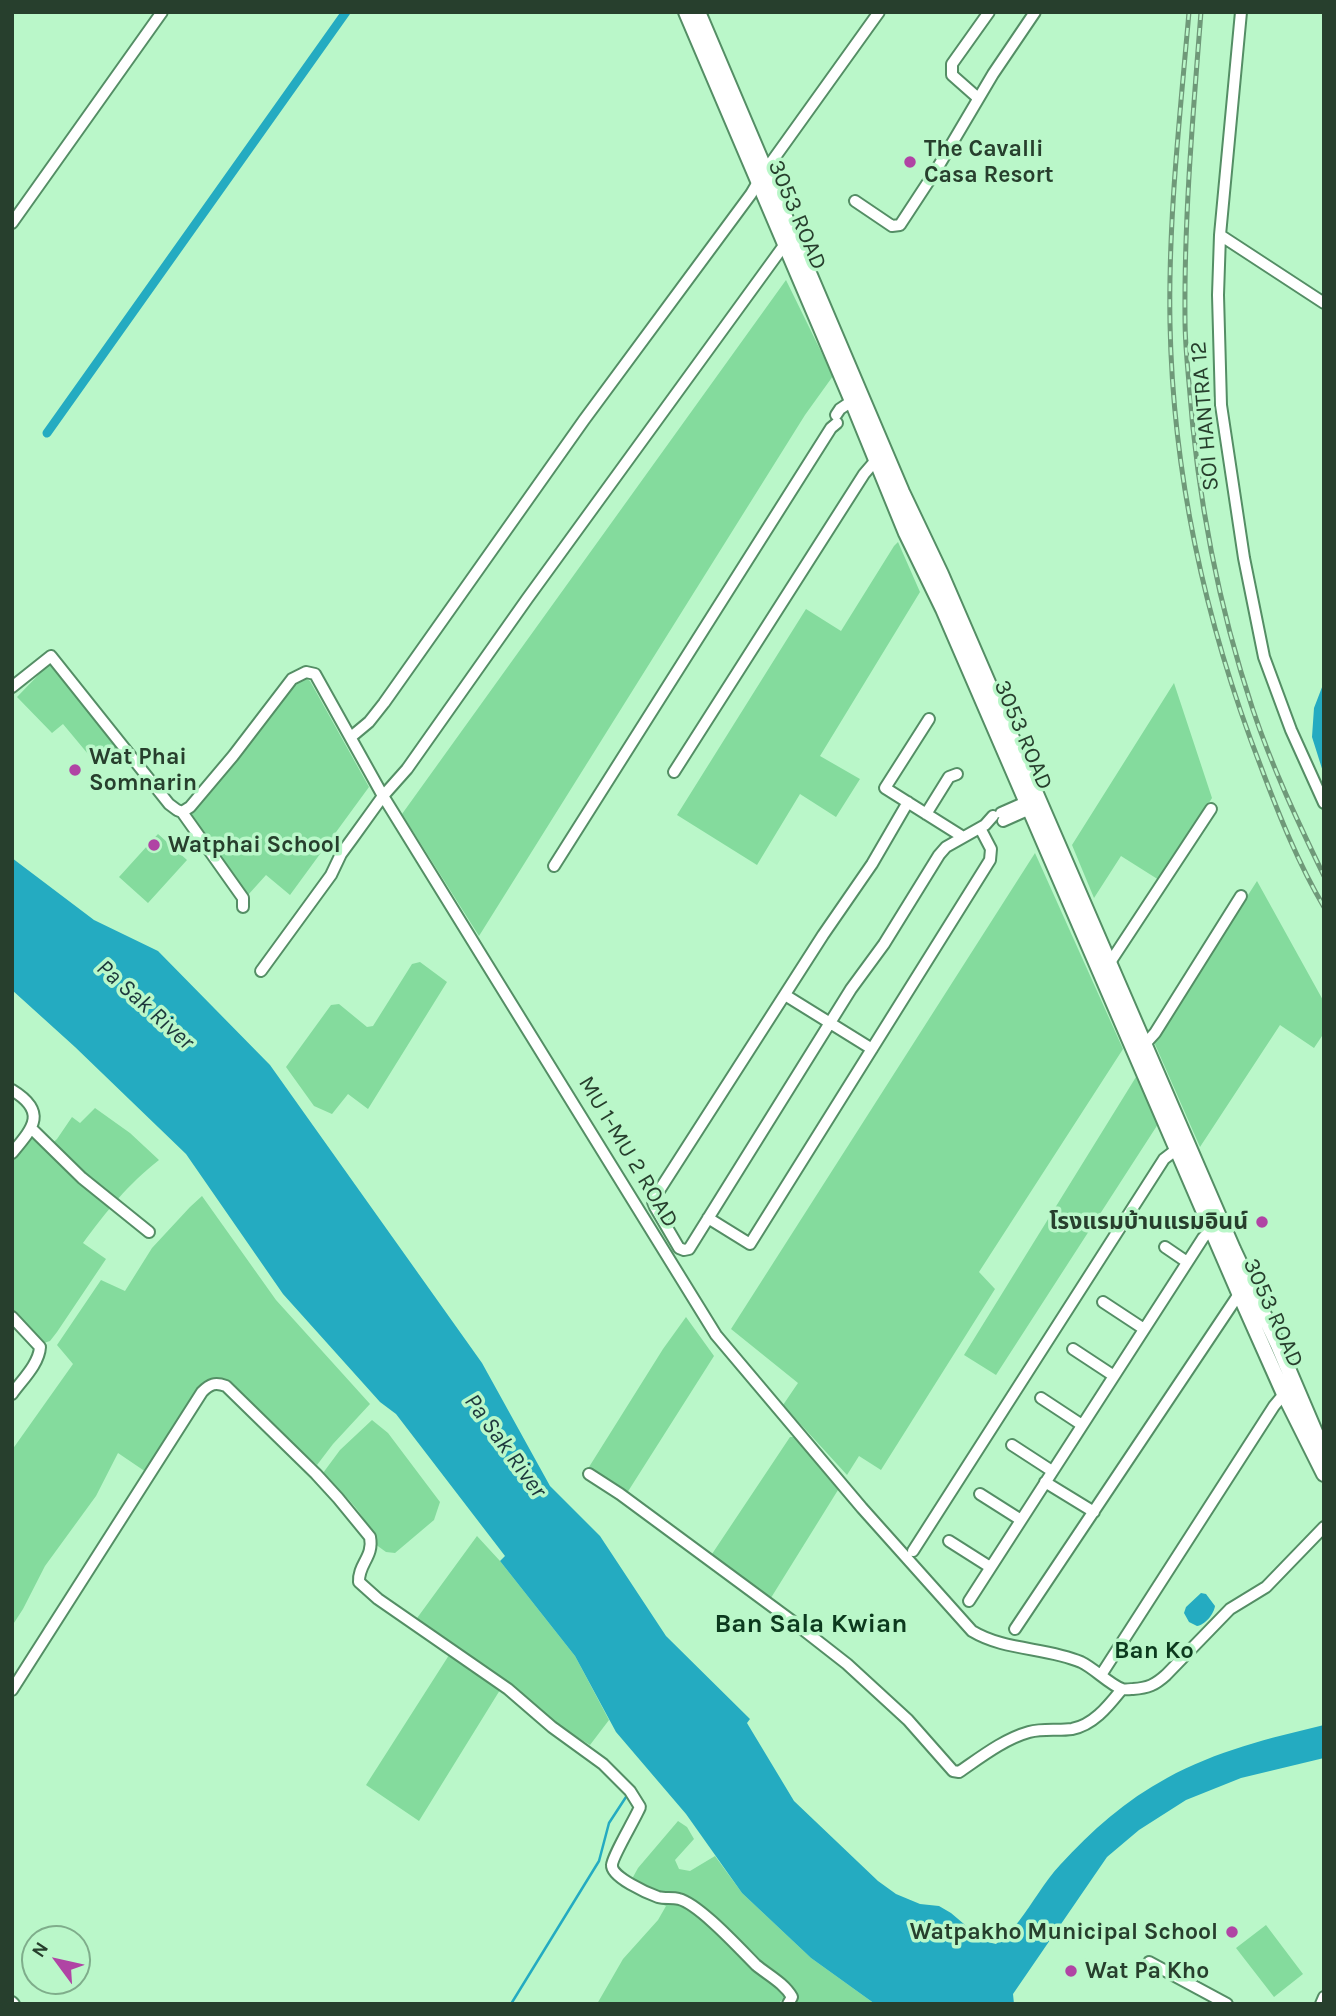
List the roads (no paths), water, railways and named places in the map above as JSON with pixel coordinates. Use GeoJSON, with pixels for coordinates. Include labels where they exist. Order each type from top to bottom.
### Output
{"type":"FeatureCollection","features":[{"type":"Feature","properties":{"kind":"main road","name":"3053 ROAD"},"geometry":{"type":"LineString","coordinates":[[686,12],[902,492],[929,564],[963,671],[1028,805],[1211,1229],[1278,1345],[1324,1453]]}},
{"type":"Feature","properties":{"kind":"main road","name":"3053 ROAD"},"geometry":{"type":"LineString","coordinates":[[698,12],[785,244],[876,460],[929,564],[1109,964],[1233,1249],[1244,1287],[1284,1394],[1324,1474]]}},
{"type":"Feature","properties":{"kind":"street"},"geometry":{"type":"LineString","coordinates":[[12,223],[162,12]]}},
{"type":"Feature","properties":{"kind":"street"},"geometry":{"type":"LineString","coordinates":[[351,737],[369,722],[384,703],[592,409],[751,194],[761,176],[879,12]]}},
{"type":"Feature","properties":{"kind":"street"},"geometry":{"type":"LineString","coordinates":[[978,98],[952,75],[951,70],[952,64],[989,12]]}},
{"type":"Feature","properties":{"kind":"street"},"geometry":{"type":"LineString","coordinates":[[855,201],[892,226],[900,225],[978,98],[1035,12]]}},
{"type":"Feature","properties":{"kind":"street","name":"SOI HANTRA 12"},"geometry":{"type":"LineString","coordinates":[[1241,12],[1220,235],[1220,405],[1244,558],[1264,657],[1291,730],[1324,803]]}},
{"type":"Feature","properties":{"kind":"street"},"geometry":{"type":"LineString","coordinates":[[1220,235],[1324,303]]}},
{"type":"Feature","properties":{"kind":"street"},"geometry":{"type":"LineString","coordinates":[[261,971],[331,875],[341,854],[383,796],[407,769],[785,244]]}},
{"type":"Feature","properties":{"kind":"street"},"geometry":{"type":"LineString","coordinates":[[554,866],[835,421],[853,403]]}},
{"type":"Feature","properties":{"kind":"street"},"geometry":{"type":"LineString","coordinates":[[674,772],[864,474],[876,460]]}},
{"type":"Feature","properties":{"kind":"street"},"geometry":{"type":"LineString","coordinates":[[12,687],[51,656],[169,804],[182,812],[243,898],[243,907]]}},
{"type":"Feature","properties":{"kind":"street","name":"MU 1-MU 2 ROAD"},"geometry":{"type":"LineString","coordinates":[[182,812],[190,807],[233,756],[292,679],[306,672],[315,674],[383,796],[716,1335],[972,1631],[983,1638],[1006,1645],[1062,1656],[1082,1663],[1122,1689]]}},
{"type":"Feature","properties":{"kind":"street"},"geometry":{"type":"LineString","coordinates":[[929,719],[885,788],[963,837]]}},
{"type":"Feature","properties":{"kind":"street"},"geometry":{"type":"LineString","coordinates":[[926,814],[949,777],[957,774]]}},
{"type":"Feature","properties":{"kind":"street"},"geometry":{"type":"LineString","coordinates":[[908,802],[872,864],[655,1197],[655,1207],[679,1248],[689,1249],[851,989],[884,944],[939,855],[946,847],[963,837],[1028,805]]}},
{"type":"Feature","properties":{"kind":"street"},"geometry":{"type":"LineString","coordinates":[[1109,964],[1211,809]]}},
{"type":"Feature","properties":{"kind":"street"},"geometry":{"type":"LineString","coordinates":[[708,1218],[750,1244],[990,860],[993,821]]}},
{"type":"Feature","properties":{"kind":"street"},"geometry":{"type":"LineString","coordinates":[[1144,1045],[1241,896]]}},
{"type":"Feature","properties":{"kind":"street"},"geometry":{"type":"LineString","coordinates":[[785,995],[872,1049]]}},
{"type":"Feature","properties":{"kind":"street"},"geometry":{"type":"LineString","coordinates":[[12,1090],[29,1103],[35,1122],[12,1153]]}},
{"type":"Feature","properties":{"kind":"street"},"geometry":{"type":"LineString","coordinates":[[32,1129],[82,1178],[149,1232]]}},
{"type":"Feature","properties":{"kind":"street"},"geometry":{"type":"LineString","coordinates":[[913,1551],[1164,1159],[1177,1149]]}},
{"type":"Feature","properties":{"kind":"street"},"geometry":{"type":"LineString","coordinates":[[969,1601],[1187,1262],[1211,1229]]}},
{"type":"Feature","properties":{"kind":"street"},"geometry":{"type":"LineString","coordinates":[[1165,1247],[1187,1262]]}},
{"type":"Feature","properties":{"kind":"street"},"geometry":{"type":"LineString","coordinates":[[1015,1629],[1244,1287]]}},
{"type":"Feature","properties":{"kind":"street"},"geometry":{"type":"LineString","coordinates":[[1103,1302],[1144,1329]]}},
{"type":"Feature","properties":{"kind":"street"},"geometry":{"type":"LineString","coordinates":[[12,1317],[40,1347],[40,1352],[12,1394]]}},
{"type":"Feature","properties":{"kind":"street"},"geometry":{"type":"LineString","coordinates":[[1073,1349],[1114,1376]]}},
{"type":"Feature","properties":{"kind":"street"},"geometry":{"type":"LineString","coordinates":[[12,1690],[202,1392],[209,1385],[216,1383],[226,1386],[331,1490],[370,1537],[372,1545],[358,1575],[359,1583],[508,1689],[552,1727],[603,1764],[637,1799],[640,1807],[611,1865],[613,1871],[627,1882],[660,1898],[686,1902],[787,1989],[792,1997],[788,2004]]}},
{"type":"Feature","properties":{"kind":"street"},"geometry":{"type":"LineString","coordinates":[[1101,1675],[1284,1394]]}},
{"type":"Feature","properties":{"kind":"street"},"geometry":{"type":"LineString","coordinates":[[1041,1398],[1082,1425]]}},
{"type":"Feature","properties":{"kind":"street"},"geometry":{"type":"LineString","coordinates":[[1012,1446],[1052,1471]]}},
{"type":"Feature","properties":{"kind":"street"},"geometry":{"type":"LineString","coordinates":[[589,1474],[825,1646],[908,1720],[953,1771],[959,1772],[1010,1740],[1029,1732],[1072,1729],[1086,1725],[1104,1710],[1122,1689],[1148,1688],[1155,1685],[1230,1609],[1266,1587],[1324,1527]]}},
{"type":"Feature","properties":{"kind":"street"},"geometry":{"type":"LineString","coordinates":[[1045,1482],[1094,1512]]}},
{"type":"Feature","properties":{"kind":"street"},"geometry":{"type":"LineString","coordinates":[[980,1494],[1021,1520]]}},
{"type":"Feature","properties":{"kind":"street"},"geometry":{"type":"LineString","coordinates":[[949,1541],[990,1567]]}},
{"type":"Feature","properties":{"kind":"street"},"geometry":{"type":"LineString","coordinates":[[1149,1962],[1227,2004]]}},
{"type":"Feature","properties":{"kind":"water"},"geometry":{"type":"Polygon","coordinates":[[[1324,682],[1324,775],[1312,737],[1314,708],[1324,682]]]}},
{"type":"Feature","properties":{"kind":"water","name":"Pa Sak River"},"geometry":{"type":"Polygon","coordinates":[[[12,858],[94,920],[158,951],[270,1065],[482,1363],[550,1486],[600,1536],[666,1636],[750,1719],[747,1723],[794,1801],[878,1881],[896,1894],[920,1904],[939,1906],[984,1941],[996,1944],[1016,1924],[1054,1872],[1084,1840],[1123,1806],[1167,1778],[1224,1753],[1324,1725],[1324,1758],[1241,1778],[1186,1800],[1139,1830],[1107,1857],[1013,1994],[1014,2004],[875,2004],[811,1958],[742,1893],[686,1814],[616,1732],[575,1656],[500,1561],[505,1556],[396,1414],[380,1402],[283,1294],[186,1154],[12,990],[12,858]]]}},
{"type":"Feature","properties":{"kind":"water"},"geometry":{"type":"Polygon","coordinates":[[[1201,1593],[1206,1594],[1215,1606],[1209,1619],[1197,1626],[1189,1622],[1184,1613],[1186,1607],[1201,1593]]]}},
{"type":"Feature","properties":{"kind":"waterway"},"geometry":{"type":"LineString","coordinates":[[47,433],[346,12]]}},
{"type":"Feature","properties":{"kind":"waterway"},"geometry":{"type":"LineString","coordinates":[[511,2004],[599,1861],[609,1823],[626,1797]]}},
{"type":"Feature","properties":{"kind":"railway"},"geometry":{"type":"LineString","coordinates":[[1189,12],[1175,168],[1170,285],[1173,381],[1186,494],[1209,605],[1241,713],[1289,838],[1324,907]]}},
{"type":"Feature","properties":{"kind":"railway"},"geometry":{"type":"LineString","coordinates":[[1201,12],[1185,281],[1186,351],[1197,466],[1219,589],[1253,710],[1268,752],[1324,876]]}},
{"type":"Feature","properties":{"kind":"place","name":"The Cavalli Casa Resort"},"geometry":{"type":"Point","coordinates":[910,162]}},
{"type":"Feature","properties":{"kind":"place","name":"Wat Phai Somnarin"},"geometry":{"type":"Point","coordinates":[75,770]}},
{"type":"Feature","properties":{"kind":"place","name":"Watphai School"},"geometry":{"type":"Point","coordinates":[154,845]}},
{"type":"Feature","properties":{"kind":"place","name":"โรงแรมบ้านแรมอินน์"},"geometry":{"type":"Point","coordinates":[1262,1222]}},
{"type":"Feature","properties":{"kind":"place","name":"Watpakho Municipal School"},"geometry":{"type":"Point","coordinates":[1232,1932]}},
{"type":"Feature","properties":{"kind":"place","name":"Wat Pa Kho"},"geometry":{"type":"Point","coordinates":[1071,1971]}},
{"type":"Feature","properties":{"kind":"district","name":"Ban Sala Kwian"},"geometry":{"type":"Point","coordinates":[811,1625]}},
{"type":"Feature","properties":{"kind":"district","name":"Ban Ko"},"geometry":{"type":"Point","coordinates":[1154,1651]}}]}
